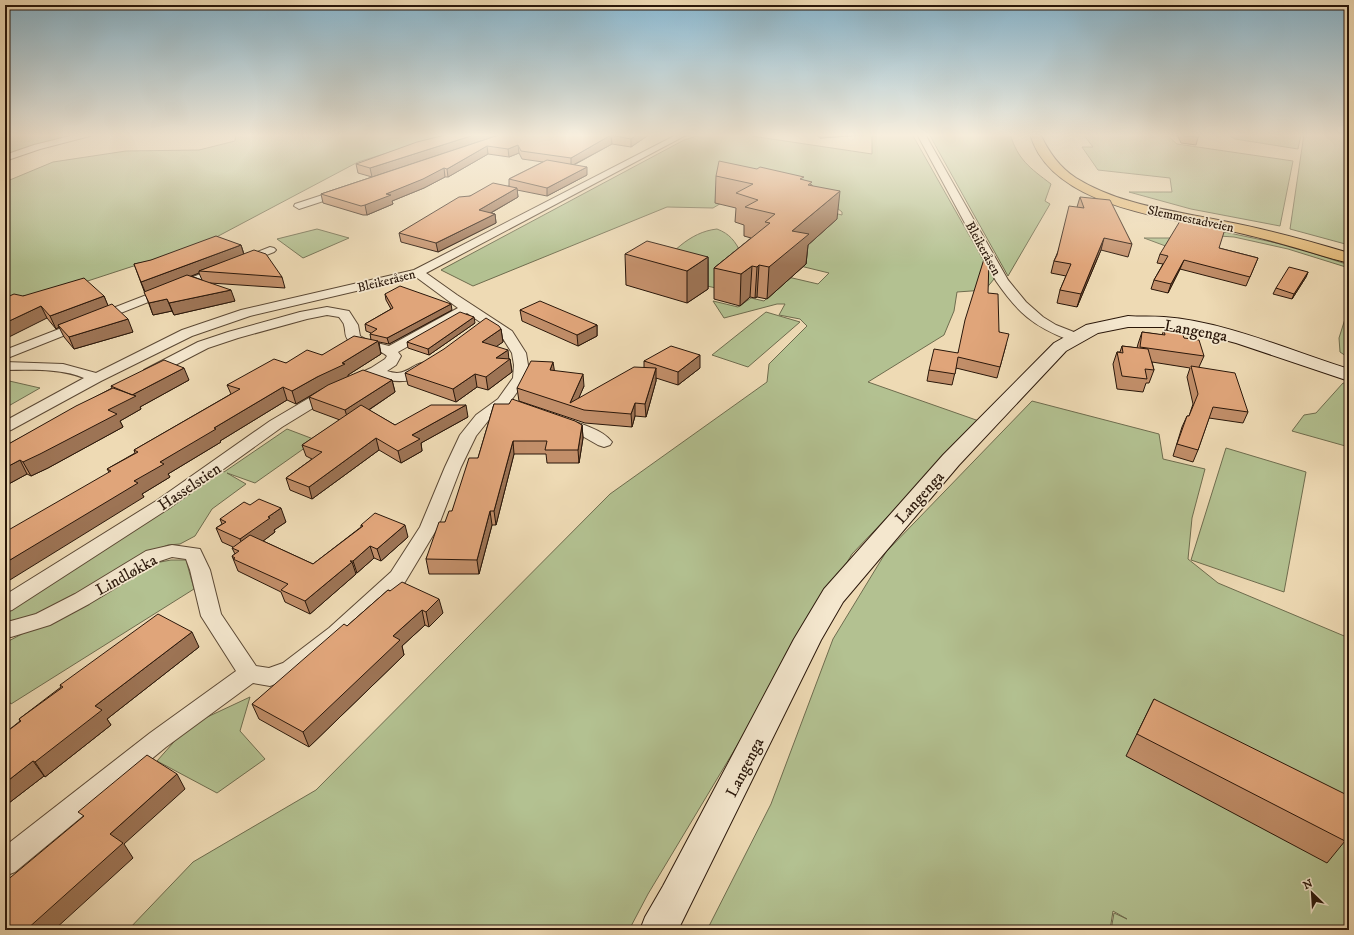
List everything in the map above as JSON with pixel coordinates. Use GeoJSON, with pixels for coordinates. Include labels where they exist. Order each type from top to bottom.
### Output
{"type":"FeatureCollection","features":[{"type":"Feature","properties":{"kind":"main road","name":"Slemmestadveien"},"geometry":{"type":"LineString","coordinates":[[1067,178],[1093,191],[1152,210],[1283,238],[1349,258]]}},
{"type":"Feature","properties":{"kind":"main road","name":"Langenga"},"geometry":{"type":"LineString","coordinates":[[658,930],[808,640],[833,596],[951,460],[1060,347],[1074,337],[1094,328],[1136,322],[1170,323],[1224,333],[1349,375]]}},
{"type":"Feature","properties":{"kind":"street","name":"Bleikeråsen"},"geometry":{"type":"LineString","coordinates":[[5,427],[96,378],[187,333],[221,320],[418,273],[601,178]]}},
{"type":"Feature","properties":{"kind":"street","name":"Bleikeråsen"},"geometry":{"type":"LineString","coordinates":[[945,178],[1002,281],[1012,295],[1035,318],[1045,325],[1074,337]]}},
{"type":"Feature","properties":{"kind":"street"},"geometry":{"type":"LineString","coordinates":[[298,206],[355,188]]}},
{"type":"Feature","properties":{"kind":"street"},"geometry":{"type":"LineString","coordinates":[[5,354],[270,250]]}},
{"type":"Feature","properties":{"kind":"street"},"geometry":{"type":"LineString","coordinates":[[5,863],[158,740],[249,674],[270,677],[291,669],[336,634],[398,577],[429,527],[453,467],[468,436],[482,418],[510,404],[520,378],[521,365],[520,353],[507,334],[483,325],[466,308],[418,273]]}},
{"type":"Feature","properties":{"kind":"street"},"geometry":{"type":"LineString","coordinates":[[136,380],[203,345],[305,315],[327,311],[344,314],[351,325],[350,331],[356,339],[364,345],[390,351],[466,308]]}},
{"type":"Feature","properties":{"kind":"street","name":"Hasselstien"},"geometry":{"type":"LineString","coordinates":[[5,605],[162,505],[276,424],[326,394],[376,371],[391,362],[394,356],[390,351]]}},
{"type":"Feature","properties":{"kind":"street"},"geometry":{"type":"LineString","coordinates":[[376,371],[389,378],[404,378],[416,373],[434,360]]}},
{"type":"Feature","properties":{"kind":"street"},"geometry":{"type":"LineString","coordinates":[[5,366],[57,366],[82,371],[96,378]]}},
{"type":"Feature","properties":{"kind":"street"},"geometry":{"type":"LineString","coordinates":[[547,417],[584,430],[604,442]]}},
{"type":"Feature","properties":{"kind":"street","name":"Lindløkka"},"geometry":{"type":"LineString","coordinates":[[5,628],[11,629],[43,620],[82,599],[153,556],[172,551],[193,554],[200,570],[211,616],[240,658],[249,674]]}},
{"type":"Feature","properties":{"kind":"green space"},"geometry":{"type":"Polygon","coordinates":[[[15,178],[328,178],[207,242],[5,308],[5,182],[15,178]]]}},
{"type":"Feature","properties":{"kind":"green space"},"geometry":{"type":"Polygon","coordinates":[[[614,178],[937,178],[994,279],[985,290],[957,292],[954,311],[944,335],[868,382],[979,421],[852,554],[648,894],[629,930],[128,930],[193,862],[316,790],[610,494],[767,382],[769,364],[807,326],[800,319],[779,315],[785,304],[777,304],[724,318],[713,301],[738,307],[751,298],[764,301],[788,277],[818,284],[829,273],[788,263],[830,212],[842,215],[842,212],[828,201],[738,193],[713,208],[667,207],[473,286],[441,270],[614,178]]]}},
{"type":"Feature","properties":{"kind":"green space"},"geometry":{"type":"Polygon","coordinates":[[[953,178],[1043,178],[1051,184],[1045,201],[1050,204],[1008,276],[953,178]]]}},
{"type":"Feature","properties":{"kind":"green space"},"geometry":{"type":"Polygon","coordinates":[[[1167,178],[1290,178],[1280,226],[1191,209],[1129,192],[1172,192],[1170,178],[1167,178]]]}},
{"type":"Feature","properties":{"kind":"green space"},"geometry":{"type":"Polygon","coordinates":[[[1298,178],[1349,178],[1349,245],[1290,229],[1298,178]]]}},
{"type":"Feature","properties":{"kind":"green space"},"geometry":{"type":"Polygon","coordinates":[[[317,229],[349,238],[303,258],[277,239],[317,229]]]}},
{"type":"Feature","properties":{"kind":"green space"},"geometry":{"type":"Polygon","coordinates":[[[717,229],[732,238],[741,253],[716,288],[653,274],[673,252],[689,239],[698,234],[717,229]]]}},
{"type":"Feature","properties":{"kind":"green space"},"geometry":{"type":"Polygon","coordinates":[[[1215,230],[1291,246],[1349,265],[1349,268],[1288,249],[1234,237],[1219,236],[1179,251],[1144,238],[1170,238],[1215,230]]]}},
{"type":"Feature","properties":{"kind":"green space"},"geometry":{"type":"Polygon","coordinates":[[[766,312],[800,322],[748,367],[712,355],[766,312]]]}},
{"type":"Feature","properties":{"kind":"green space"},"geometry":{"type":"Polygon","coordinates":[[[1345,319],[1349,321],[1349,358],[1340,352],[1339,338],[1345,319]]]}},
{"type":"Feature","properties":{"kind":"green space"},"geometry":{"type":"Polygon","coordinates":[[[5,380],[40,388],[5,408],[5,380]]]}},
{"type":"Feature","properties":{"kind":"green space"},"geometry":{"type":"Polygon","coordinates":[[[1343,383],[1349,384],[1349,447],[1292,431],[1304,415],[1316,413],[1343,383]]]}},
{"type":"Feature","properties":{"kind":"green space"},"geometry":{"type":"Polygon","coordinates":[[[1032,401],[1159,434],[1163,459],[1205,469],[1192,518],[1188,559],[1218,583],[1349,638],[1349,930],[1111,930],[1114,913],[1127,919],[1113,911],[1110,930],[707,930],[771,804],[833,639],[886,552],[1032,401]]]}},
{"type":"Feature","properties":{"kind":"green space"},"geometry":{"type":"Polygon","coordinates":[[[287,429],[316,440],[255,483],[227,473],[246,484],[212,509],[195,536],[180,544],[168,545],[158,549],[47,613],[5,622],[5,610],[221,470],[224,472],[287,429]]]}},
{"type":"Feature","properties":{"kind":"green space"},"geometry":{"type":"Polygon","coordinates":[[[1226,448],[1306,472],[1284,592],[1191,560],[1226,448]]]}},
{"type":"Feature","properties":{"kind":"green space"},"geometry":{"type":"Polygon","coordinates":[[[171,560],[186,560],[194,589],[11,704],[5,696],[5,643],[155,563],[171,560]]]}},
{"type":"Feature","properties":{"kind":"green space"},"geometry":{"type":"Polygon","coordinates":[[[250,697],[240,731],[265,759],[217,793],[157,761],[188,726],[250,697]]]}},
{"type":"Feature","properties":{"kind":"building"},"geometry":{"type":"Polygon","coordinates":[[[370,178],[426,178],[386,194],[391,195],[361,206],[321,194],[370,178]]]}},
{"type":"Feature","properties":{"kind":"building"},"geometry":{"type":"Polygon","coordinates":[[[512,178],[567,178],[547,188],[509,179],[512,178]]]}},
{"type":"Feature","properties":{"kind":"building"},"geometry":{"type":"Polygon","coordinates":[[[724,178],[803,178],[800,179],[812,182],[808,185],[840,191],[792,231],[809,234],[769,267],[759,265],[757,267],[752,266],[741,274],[714,268],[770,223],[765,222],[775,214],[745,207],[758,200],[736,193],[753,184],[724,178]]]}},
{"type":"Feature","properties":{"kind":"building"},"geometry":{"type":"Polygon","coordinates":[[[493,183],[517,188],[479,210],[495,214],[436,243],[399,233],[459,197],[470,196],[493,183]]]}},
{"type":"Feature","properties":{"kind":"building"},"geometry":{"type":"Polygon","coordinates":[[[1080,197],[1110,200],[1132,244],[1104,238],[1081,294],[1060,290],[1071,264],[1054,261],[1057,255],[1069,206],[1084,208],[1080,197]]]}},
{"type":"Feature","properties":{"kind":"building"},"geometry":{"type":"Polygon","coordinates":[[[1180,221],[1225,229],[1219,248],[1258,258],[1250,277],[1184,260],[1171,284],[1154,280],[1168,256],[1160,254],[1180,221]]]}},
{"type":"Feature","properties":{"kind":"building"},"geometry":{"type":"Polygon","coordinates":[[[216,236],[241,245],[141,282],[134,264],[151,260],[216,236]]]}},
{"type":"Feature","properties":{"kind":"building"},"geometry":{"type":"Polygon","coordinates":[[[647,241],[708,257],[687,271],[625,254],[647,241]]]}},
{"type":"Feature","properties":{"kind":"building"},"geometry":{"type":"Polygon","coordinates":[[[254,250],[266,254],[282,277],[199,271],[254,250]]]}},
{"type":"Feature","properties":{"kind":"building"},"geometry":{"type":"Polygon","coordinates":[[[984,259],[989,259],[988,293],[998,294],[999,332],[1009,334],[1000,367],[958,357],[955,374],[929,370],[934,349],[958,353],[965,320],[984,259]]]}},
{"type":"Feature","properties":{"kind":"building"},"geometry":{"type":"Polygon","coordinates":[[[1289,267],[1308,272],[1294,294],[1276,288],[1289,267]]]}},
{"type":"Feature","properties":{"kind":"building"},"geometry":{"type":"Polygon","coordinates":[[[187,275],[231,290],[169,303],[167,299],[149,303],[144,292],[187,275]]]}},
{"type":"Feature","properties":{"kind":"building"},"geometry":{"type":"Polygon","coordinates":[[[84,278],[104,296],[50,316],[41,306],[5,323],[5,298],[14,294],[23,296],[84,278]]]}},
{"type":"Feature","properties":{"kind":"building"},"geometry":{"type":"Polygon","coordinates":[[[400,286],[451,304],[387,338],[370,334],[377,329],[365,324],[393,308],[385,294],[400,286]]]}},
{"type":"Feature","properties":{"kind":"building"},"geometry":{"type":"Polygon","coordinates":[[[540,301],[597,325],[577,335],[520,310],[540,301]]]}},
{"type":"Feature","properties":{"kind":"building"},"geometry":{"type":"Polygon","coordinates":[[[112,304],[128,319],[69,337],[58,325],[112,304]]]}},
{"type":"Feature","properties":{"kind":"building"},"geometry":{"type":"Polygon","coordinates":[[[460,312],[474,317],[428,349],[407,342],[460,312]]]}},
{"type":"Feature","properties":{"kind":"building"},"geometry":{"type":"Polygon","coordinates":[[[486,318],[499,326],[501,329],[482,342],[508,350],[496,358],[510,359],[486,377],[475,374],[453,389],[405,373],[444,349],[486,318]]]}},
{"type":"Feature","properties":{"kind":"building"},"geometry":{"type":"Polygon","coordinates":[[[1164,330],[1182,332],[1184,338],[1199,340],[1204,356],[1140,347],[1142,332],[1165,335],[1164,330]]]}},
{"type":"Feature","properties":{"kind":"building"},"geometry":{"type":"Polygon","coordinates":[[[354,336],[378,341],[342,363],[345,364],[292,391],[283,387],[214,428],[216,429],[160,462],[164,464],[134,481],[138,483],[5,563],[5,532],[111,471],[107,469],[138,452],[134,450],[240,389],[227,385],[274,359],[286,363],[307,350],[322,355],[354,336]]]}},
{"type":"Feature","properties":{"kind":"building"},"geometry":{"type":"Polygon","coordinates":[[[671,346],[700,355],[678,372],[644,361],[671,346]]]}},
{"type":"Feature","properties":{"kind":"building"},"geometry":{"type":"Polygon","coordinates":[[[1122,346],[1148,349],[1154,370],[1145,369],[1147,379],[1122,376],[1117,352],[1123,353],[1122,346]]]}},
{"type":"Feature","properties":{"kind":"building"},"geometry":{"type":"Polygon","coordinates":[[[164,360],[184,368],[132,395],[111,386],[164,360]]]}},
{"type":"Feature","properties":{"kind":"building"},"geometry":{"type":"Polygon","coordinates":[[[531,361],[553,362],[550,370],[583,374],[570,403],[634,367],[656,368],[645,404],[635,403],[631,414],[584,410],[517,388],[531,361]]]}},
{"type":"Feature","properties":{"kind":"building"},"geometry":{"type":"Polygon","coordinates":[[[1191,366],[1235,373],[1248,412],[1213,407],[1198,450],[1177,444],[1187,416],[1189,416],[1198,394],[1191,366]]]}},
{"type":"Feature","properties":{"kind":"building"},"geometry":{"type":"Polygon","coordinates":[[[363,370],[392,380],[345,410],[309,397],[328,385],[363,370]]]}},
{"type":"Feature","properties":{"kind":"building"},"geometry":{"type":"Polygon","coordinates":[[[113,388],[136,396],[108,410],[117,414],[40,454],[23,462],[20,460],[5,468],[5,446],[76,406],[113,388]]]}},
{"type":"Feature","properties":{"kind":"building"},"geometry":{"type":"Polygon","coordinates":[[[512,399],[575,421],[582,425],[578,450],[545,450],[547,441],[513,441],[494,511],[490,511],[477,560],[426,559],[439,522],[445,522],[449,511],[452,511],[469,458],[478,458],[494,404],[509,404],[512,399]]]}},
{"type":"Feature","properties":{"kind":"building"},"geometry":{"type":"Polygon","coordinates":[[[361,405],[395,425],[431,405],[466,405],[412,435],[420,439],[398,451],[376,438],[309,487],[286,478],[322,452],[302,445],[361,405]]]}},
{"type":"Feature","properties":{"kind":"building"},"geometry":{"type":"Polygon","coordinates":[[[259,499],[281,508],[268,517],[270,518],[240,539],[216,528],[226,522],[220,519],[244,502],[250,505],[259,499]]]}},
{"type":"Feature","properties":{"kind":"building"},"geometry":{"type":"Polygon","coordinates":[[[375,513],[405,525],[377,549],[370,546],[353,561],[350,561],[352,562],[305,601],[281,590],[288,584],[233,559],[235,558],[232,556],[239,551],[232,548],[250,535],[313,564],[363,526],[361,525],[375,513]]]}},
{"type":"Feature","properties":{"kind":"building"},"geometry":{"type":"Polygon","coordinates":[[[402,582],[439,599],[426,612],[422,610],[393,636],[400,640],[303,732],[252,704],[344,624],[347,626],[388,590],[390,591],[402,582]]]}},
{"type":"Feature","properties":{"kind":"building"},"geometry":{"type":"Polygon","coordinates":[[[158,614],[192,632],[95,706],[102,710],[35,762],[33,761],[5,783],[5,733],[21,721],[19,719],[63,687],[60,685],[158,614]]]}},
{"type":"Feature","properties":{"kind":"building"},"geometry":{"type":"Polygon","coordinates":[[[1154,699],[1349,796],[1349,824],[1345,841],[1137,734],[1154,699]]]}},
{"type":"Feature","properties":{"kind":"building"},"geometry":{"type":"Polygon","coordinates":[[[147,755],[177,774],[110,834],[123,843],[26,930],[5,930],[5,882],[84,816],[78,812],[147,755]]]}}]}
